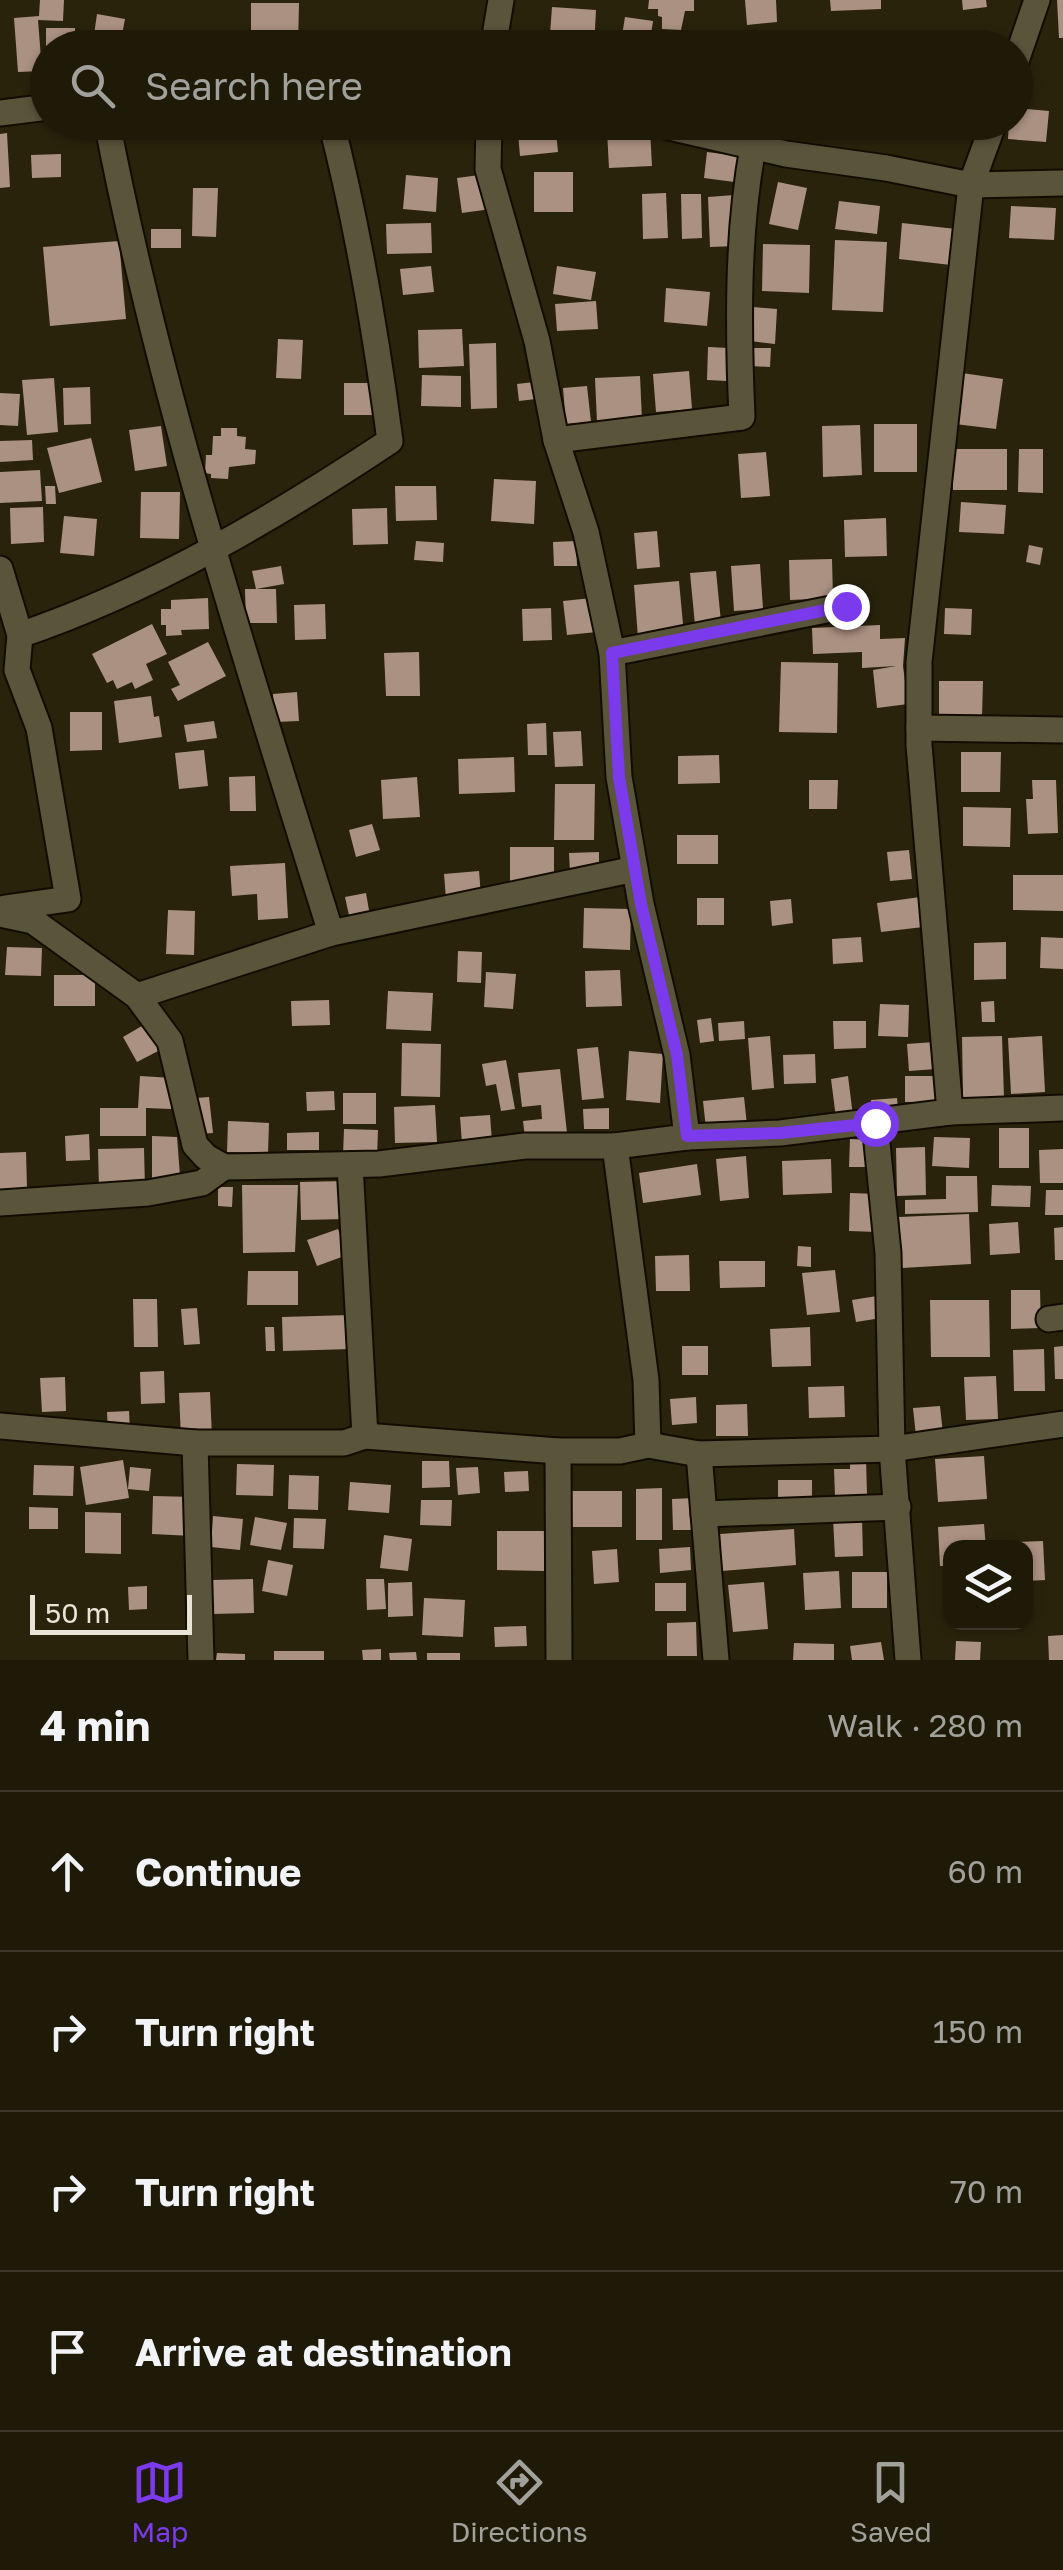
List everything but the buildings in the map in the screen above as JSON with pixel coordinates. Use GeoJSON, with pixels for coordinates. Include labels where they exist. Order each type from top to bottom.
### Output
{"type":"FeatureCollection","features":[{"type":"Feature","properties":{"kind":"street"},"geometry":{"type":"LineString","coordinates":[[496,30],[501,0]]}},
{"type":"Feature","properties":{"kind":"street"},"geometry":{"type":"LineString","coordinates":[[1027,30],[1037,0]]}},
{"type":"Feature","properties":{"kind":"street"},"geometry":{"type":"LineString","coordinates":[[0,113],[30,109]]}},
{"type":"Feature","properties":{"kind":"street"},"geometry":{"type":"LineString","coordinates":[[110,140],[125,216],[212,548],[331,933]]}},
{"type":"Feature","properties":{"kind":"street"},"geometry":{"type":"LineString","coordinates":[[20,636],[76,616],[212,548],[268,518],[390,441],[376,335],[336,140]]}},
{"type":"Feature","properties":{"kind":"street"},"geometry":{"type":"LineString","coordinates":[[489,140],[488,169],[538,342],[556,440],[586,532],[612,653],[619,777],[635,869],[677,1055],[687,1136]]}},
{"type":"Feature","properties":{"kind":"street"},"geometry":{"type":"LineString","coordinates":[[724,140],[972,186],[1063,183]]}},
{"type":"Feature","properties":{"kind":"street"},"geometry":{"type":"LineString","coordinates":[[950,1112],[918,728],[918,662],[972,186],[988,140]]}},
{"type":"Feature","properties":{"kind":"street"},"geometry":{"type":"LineString","coordinates":[[556,440],[742,416],[738,338],[747,179],[753,147]]}},
{"type":"Feature","properties":{"kind":"street"},"geometry":{"type":"LineString","coordinates":[[0,570],[20,636],[17,670],[39,728],[68,899],[0,911]]}},
{"type":"Feature","properties":{"kind":"street"},"geometry":{"type":"LineString","coordinates":[[612,653],[846,606]]}},
{"type":"Feature","properties":{"kind":"street"},"geometry":{"type":"LineString","coordinates":[[918,728],[1063,730]]}},
{"type":"Feature","properties":{"kind":"street"},"geometry":{"type":"LineString","coordinates":[[137,996],[331,933],[635,869]]}},
{"type":"Feature","properties":{"kind":"street"},"geometry":{"type":"LineString","coordinates":[[0,911],[33,921],[137,996],[170,1042],[196,1145],[206,1157],[224,1167],[350,1165],[525,1146],[614,1146],[687,1136],[780,1133],[950,1112],[1063,1108]]}},
{"type":"Feature","properties":{"kind":"street"},"geometry":{"type":"LineString","coordinates":[[875,1123],[888,1253],[892,1449],[908,1660]]}},
{"type":"Feature","properties":{"kind":"street"},"geometry":{"type":"LineString","coordinates":[[614,1146],[646,1380],[648,1445]]}},
{"type":"Feature","properties":{"kind":"street"},"geometry":{"type":"LineString","coordinates":[[350,1165],[365,1436]]}},
{"type":"Feature","properties":{"kind":"street"},"geometry":{"type":"LineString","coordinates":[[0,1203],[148,1193],[202,1184],[224,1167]]}},
{"type":"Feature","properties":{"kind":"street"},"geometry":{"type":"LineString","coordinates":[[0,1426],[195,1444],[344,1444],[365,1436],[558,1451],[620,1451],[648,1445],[700,1454],[892,1449],[1063,1424]]}},
{"type":"Feature","properties":{"kind":"street"},"geometry":{"type":"LineString","coordinates":[[195,1444],[201,1660]]}},
{"type":"Feature","properties":{"kind":"street"},"geometry":{"type":"LineString","coordinates":[[558,1451],[559,1660]]}},
{"type":"Feature","properties":{"kind":"street"},"geometry":{"type":"LineString","coordinates":[[700,1454],[716,1660]]}},
{"type":"Feature","properties":{"kind":"street"},"geometry":{"type":"LineString","coordinates":[[704,1514],[898,1507]]}},
{"type":"Feature","properties":{"kind":"route"},"geometry":{"type":"LineString","coordinates":[[846,606],[612,653],[612,705],[619,777],[641,904],[677,1055],[687,1136],[780,1133],[875,1123]]}}]}
